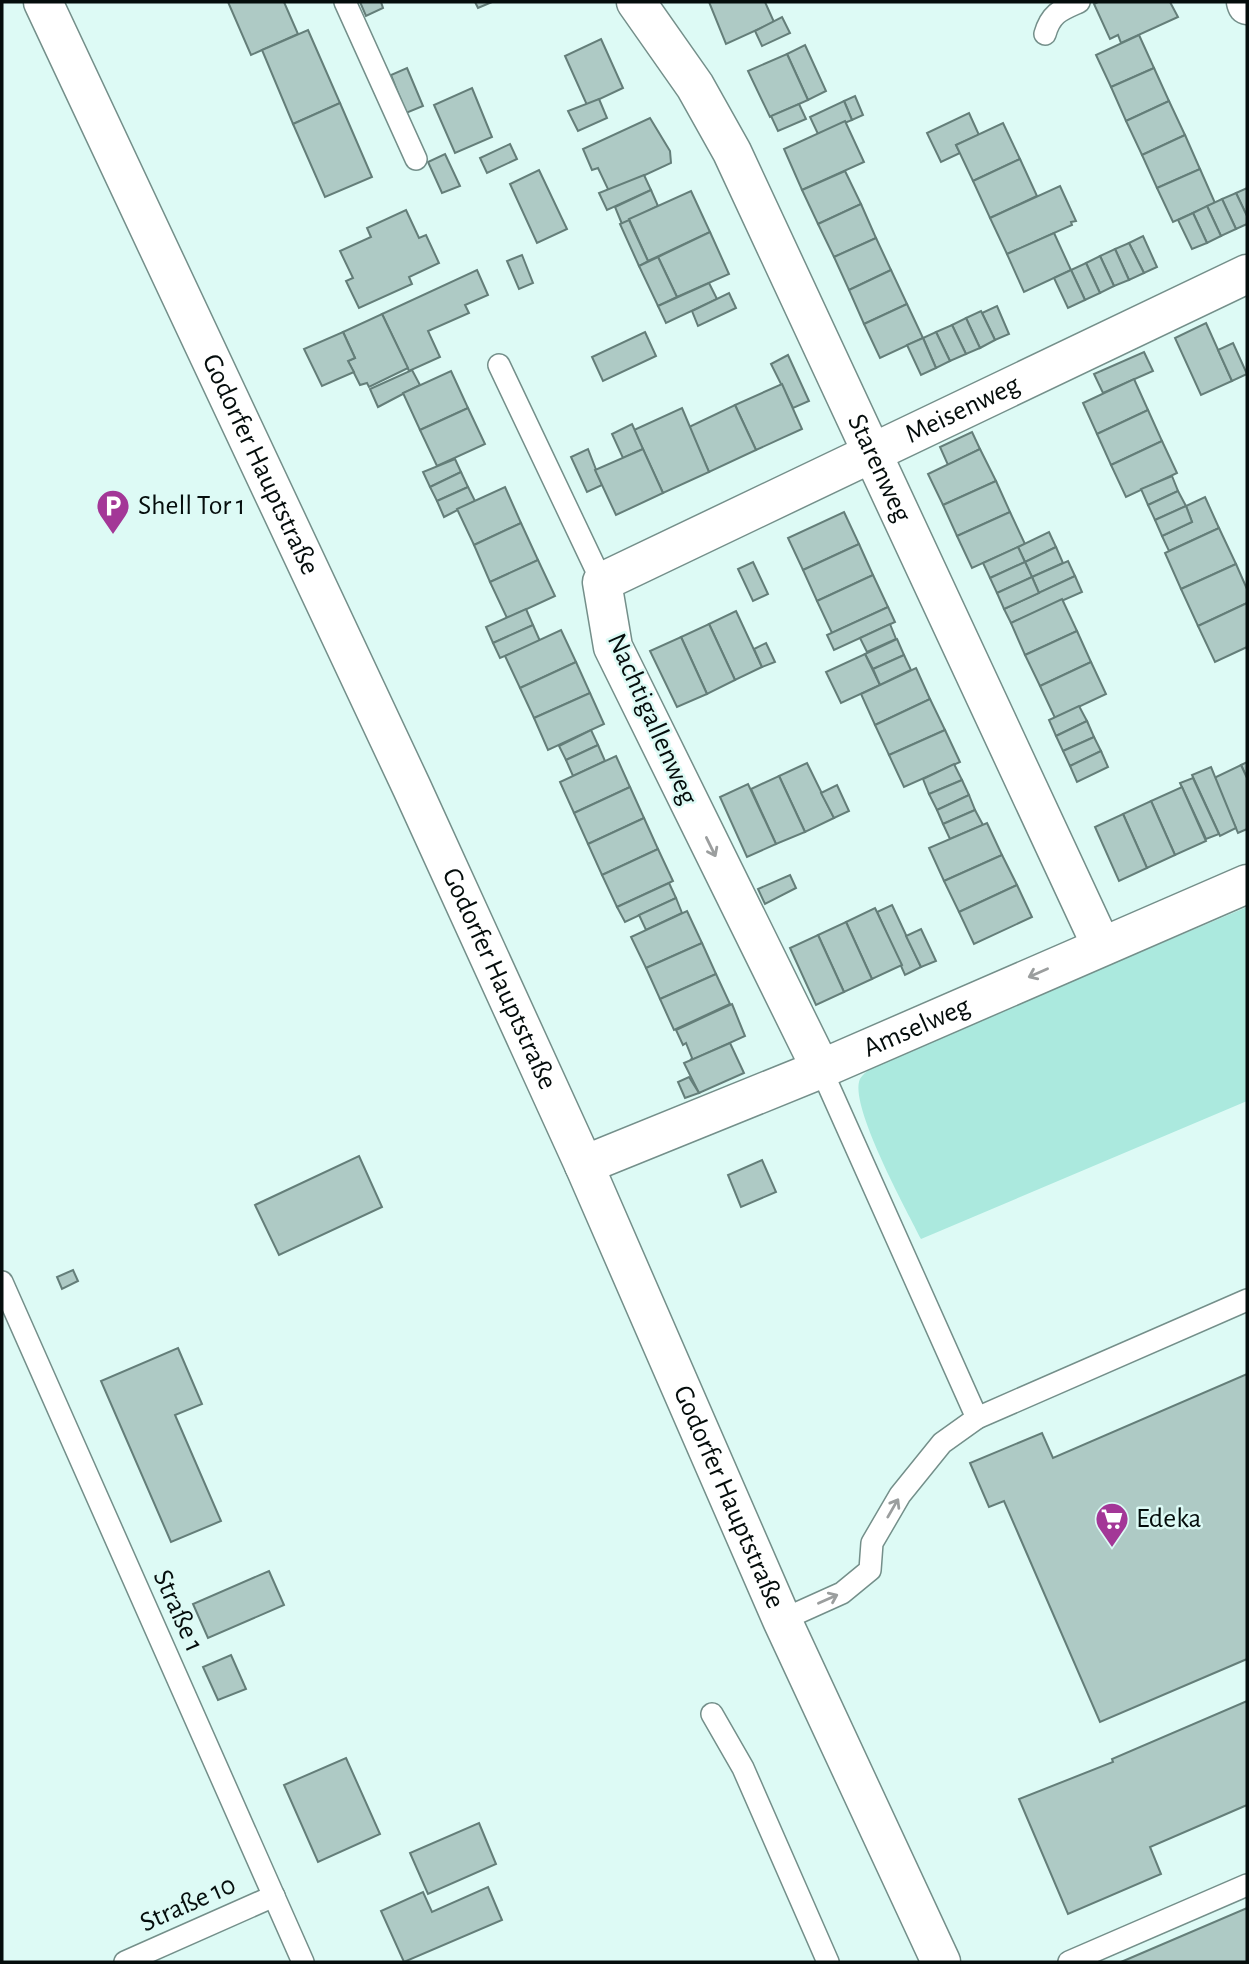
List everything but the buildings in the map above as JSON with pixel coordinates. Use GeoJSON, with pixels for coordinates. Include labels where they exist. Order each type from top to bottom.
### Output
{"type":"FeatureCollection","features":[{"type":"Feature","properties":{"kind":"street","name":"Godorfer Hauptstraße"},"geometry":{"type":"LineString","coordinates":[[43,2],[412,788],[584,1165],[782,1620],[941,1962]]}},
{"type":"Feature","properties":{"kind":"street","name":"Starenweg"},"geometry":{"type":"LineString","coordinates":[[636,2],[689,76],[732,152],[1101,945]]}},
{"type":"Feature","properties":{"kind":"street","name":"Meisenweg"},"geometry":{"type":"LineString","coordinates":[[602,582],[1247,274]]}},
{"type":"Feature","properties":{"kind":"street","name":"Nachtigallenweg"},"geometry":{"type":"LineString","coordinates":[[602,582],[613,647],[821,1069]]}},
{"type":"Feature","properties":{"kind":"street","name":"Amselweg"},"geometry":{"type":"LineString","coordinates":[[584,1165],[821,1069],[1101,945],[1247,884]]}},
{"type":"Feature","properties":{"kind":"lane"},"geometry":{"type":"LineString","coordinates":[[345,2],[416,159]]}},
{"type":"Feature","properties":{"kind":"lane"},"geometry":{"type":"LineString","coordinates":[[1045,34],[1050,19],[1056,12],[1079,2]]}},
{"type":"Feature","properties":{"kind":"lane","name":"Nachtigallenweg"},"geometry":{"type":"LineString","coordinates":[[499,365],[602,582]]}},
{"type":"Feature","properties":{"kind":"lane"},"geometry":{"type":"LineString","coordinates":[[821,1069],[977,1418]]}},
{"type":"Feature","properties":{"kind":"lane","name":"Straße 1"},"geometry":{"type":"LineString","coordinates":[[2,1282],[303,1962]]}},
{"type":"Feature","properties":{"kind":"lane"},"geometry":{"type":"LineString","coordinates":[[782,1620],[842,1593],[870,1570],[873,1543],[900,1495],[942,1444],[977,1418],[1247,1300]]}},
{"type":"Feature","properties":{"kind":"lane"},"geometry":{"type":"LineString","coordinates":[[712,1714],[743,1768],[828,1962]]}},
{"type":"Feature","properties":{"kind":"lane"},"geometry":{"type":"LineString","coordinates":[[1069,1962],[1247,1885]]}},
{"type":"Feature","properties":{"kind":"lane","name":"Straße 10"},"geometry":{"type":"LineString","coordinates":[[125,1962],[274,1896]]}},
{"type":"Feature","properties":{"kind":"green space"},"geometry":{"type":"Polygon","coordinates":[[[1247,907],[1247,1101],[921,1239],[892,1183],[862,1111],[859,1092],[863,1075],[875,1064],[1247,907]]]}},
{"type":"Feature","properties":{"kind":"place","name":"Shell Tor 1"},"geometry":{"type":"Point","coordinates":[113,536]}},
{"type":"Feature","properties":{"kind":"place","name":"Edeka"},"geometry":{"type":"Point","coordinates":[1112,1549]}}]}
